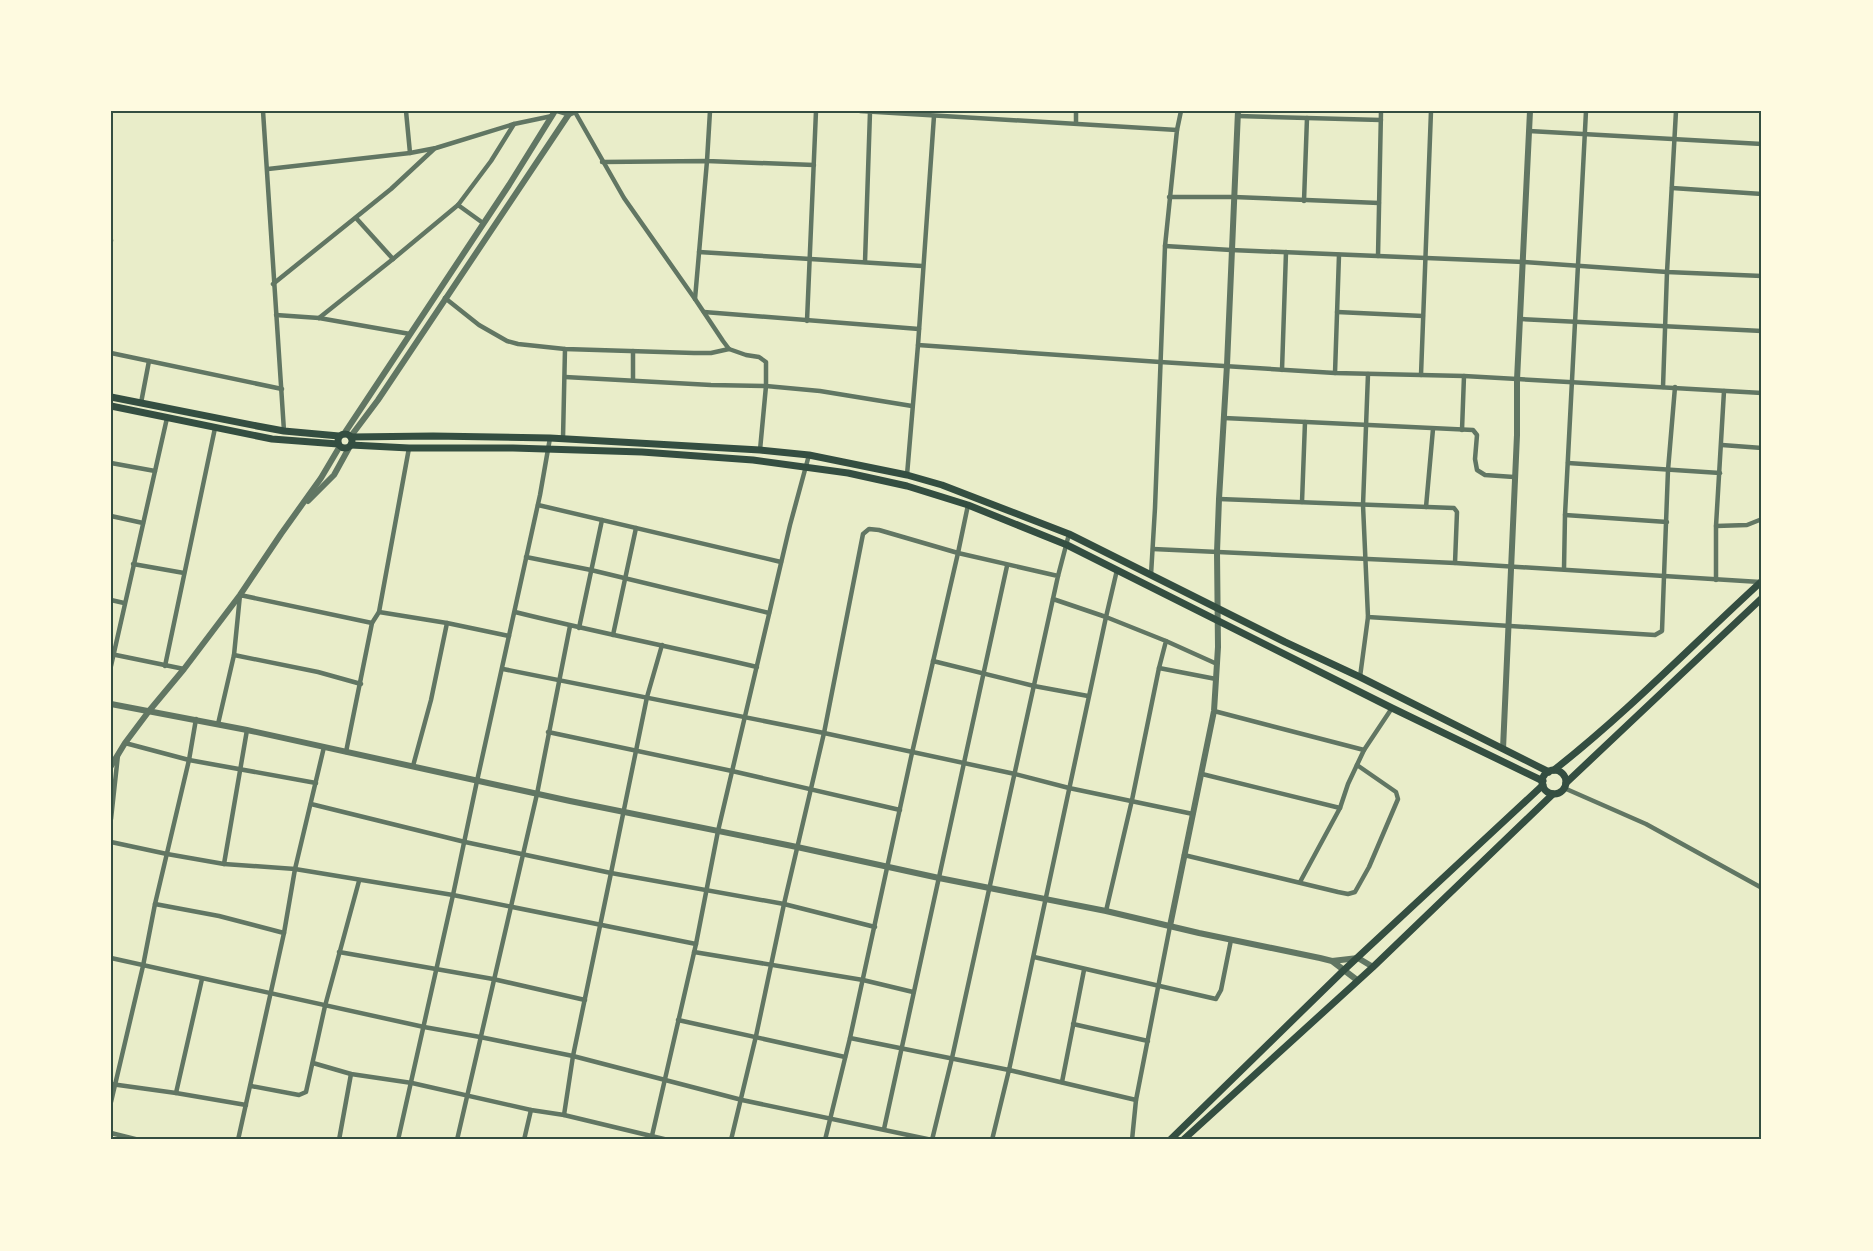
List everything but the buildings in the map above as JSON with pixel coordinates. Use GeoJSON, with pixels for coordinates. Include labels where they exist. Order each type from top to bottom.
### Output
{"type":"FeatureCollection","features":[{"type":"Feature","properties":{"kind":"main road"},"geometry":{"type":"LineString","coordinates":[[111,397],[284,431],[409,448],[642,452],[753,460],[848,473],[907,486],[968,505],[1067,545],[1543,783],[1547,791],[1553,794],[1558,794],[1762,598]]}},
{"type":"Feature","properties":{"kind":"main road"},"geometry":{"type":"LineString","coordinates":[[111,406],[272,439],[346,440],[432,436],[563,438],[809,455],[907,475],[942,485],[1069,534],[1503,749],[1552,771],[1562,773],[1565,786]]}},
{"type":"Feature","properties":{"kind":"main road"},"geometry":{"type":"LineString","coordinates":[[1170,1140],[1344,970],[1543,783],[1552,771],[1628,708],[1761,581]]}},
{"type":"Feature","properties":{"kind":"main road"},"geometry":{"type":"LineString","coordinates":[[1182,1140],[1373,967],[1553,794]]}},
{"type":"Feature","properties":{"kind":"street"},"geometry":{"type":"LineString","coordinates":[[262,111],[268,169],[273,284],[284,431]]}},
{"type":"Feature","properties":{"kind":"street"},"geometry":{"type":"LineString","coordinates":[[406,111],[410,153]]}},
{"type":"Feature","properties":{"kind":"street"},"geometry":{"type":"LineString","coordinates":[[559,111],[573,113]]}},
{"type":"Feature","properties":{"kind":"street"},"geometry":{"type":"LineString","coordinates":[[695,299],[710,111]]}},
{"type":"Feature","properties":{"kind":"street"},"geometry":{"type":"LineString","coordinates":[[807,321],[816,111]]}},
{"type":"Feature","properties":{"kind":"street"},"geometry":{"type":"LineString","coordinates":[[860,111],[1177,130]]}},
{"type":"Feature","properties":{"kind":"street"},"geometry":{"type":"LineString","coordinates":[[1076,111],[1076,123]]}},
{"type":"Feature","properties":{"kind":"street"},"geometry":{"type":"LineString","coordinates":[[1151,575],[1165,246],[1181,111]]}},
{"type":"Feature","properties":{"kind":"street"},"geometry":{"type":"LineString","coordinates":[[1378,256],[1382,111]]}},
{"type":"Feature","properties":{"kind":"street"},"geometry":{"type":"LineString","coordinates":[[1421,375],[1431,111]]}},
{"type":"Feature","properties":{"kind":"street"},"geometry":{"type":"LineString","coordinates":[[1503,749],[1530,111]]}},
{"type":"Feature","properties":{"kind":"street"},"geometry":{"type":"LineString","coordinates":[[1564,569],[1586,111]]}},
{"type":"Feature","properties":{"kind":"street"},"geometry":{"type":"LineString","coordinates":[[1663,387],[1676,111]]}},
{"type":"Feature","properties":{"kind":"street"},"geometry":{"type":"LineString","coordinates":[[865,262],[870,112]]}},
{"type":"Feature","properties":{"kind":"street"},"geometry":{"type":"LineString","coordinates":[[268,169],[436,148],[553,113]]}},
{"type":"Feature","properties":{"kind":"street"},"geometry":{"type":"LineString","coordinates":[[111,766],[148,711],[184,669],[240,595],[321,478],[410,334],[509,185],[553,113]]}},
{"type":"Feature","properties":{"kind":"street"},"geometry":{"type":"LineString","coordinates":[[573,113],[624,198],[729,349]]}},
{"type":"Feature","properties":{"kind":"street"},"geometry":{"type":"LineString","coordinates":[[301,507],[334,475],[346,440],[378,400],[445,298],[573,113]]}},
{"type":"Feature","properties":{"kind":"street"},"geometry":{"type":"LineString","coordinates":[[1132,1140],[1136,1100],[1214,711],[1217,664],[1219,499],[1238,113],[1381,120]]}},
{"type":"Feature","properties":{"kind":"street"},"geometry":{"type":"LineString","coordinates":[[907,475],[934,116]]}},
{"type":"Feature","properties":{"kind":"street"},"geometry":{"type":"LineString","coordinates":[[1304,201],[1306,118]]}},
{"type":"Feature","properties":{"kind":"street"},"geometry":{"type":"LineString","coordinates":[[319,318],[458,204],[491,161],[514,124]]}},
{"type":"Feature","properties":{"kind":"street"},"geometry":{"type":"LineString","coordinates":[[1530,131],[1762,144]]}},
{"type":"Feature","properties":{"kind":"street"},"geometry":{"type":"LineString","coordinates":[[273,284],[391,189],[436,148]]}},
{"type":"Feature","properties":{"kind":"street"},"geometry":{"type":"LineString","coordinates":[[602,162],[707,161],[814,165]]}},
{"type":"Feature","properties":{"kind":"street"},"geometry":{"type":"LineString","coordinates":[[1672,188],[1762,194]]}},
{"type":"Feature","properties":{"kind":"street"},"geometry":{"type":"LineString","coordinates":[[1169,197],[1234,197],[1379,203]]}},
{"type":"Feature","properties":{"kind":"street"},"geometry":{"type":"LineString","coordinates":[[458,204],[483,223]]}},
{"type":"Feature","properties":{"kind":"street"},"geometry":{"type":"LineString","coordinates":[[356,218],[393,259]]}},
{"type":"Feature","properties":{"kind":"street"},"geometry":{"type":"LineString","coordinates":[[1165,246],[1524,261],[1667,272],[1762,276]]}},
{"type":"Feature","properties":{"kind":"street"},"geometry":{"type":"LineString","coordinates":[[699,252],[922,266]]}},
{"type":"Feature","properties":{"kind":"street"},"geometry":{"type":"LineString","coordinates":[[1282,370],[1286,252]]}},
{"type":"Feature","properties":{"kind":"street"},"geometry":{"type":"LineString","coordinates":[[1335,373],[1340,255]]}},
{"type":"Feature","properties":{"kind":"street"},"geometry":{"type":"LineString","coordinates":[[445,298],[479,325],[507,341],[518,344],[565,349],[711,353],[729,349],[763,359],[766,365],[766,386],[760,450]]}},
{"type":"Feature","properties":{"kind":"street"},"geometry":{"type":"LineString","coordinates":[[704,312],[919,329]]}},
{"type":"Feature","properties":{"kind":"street"},"geometry":{"type":"LineString","coordinates":[[1337,312],[1424,316]]}},
{"type":"Feature","properties":{"kind":"street"},"geometry":{"type":"LineString","coordinates":[[276,315],[319,318],[410,334]]}},
{"type":"Feature","properties":{"kind":"street"},"geometry":{"type":"LineString","coordinates":[[1520,319],[1762,331]]}},
{"type":"Feature","properties":{"kind":"street"},"geometry":{"type":"LineString","coordinates":[[918,345],[1282,370],[1464,376],[1762,393]]}},
{"type":"Feature","properties":{"kind":"street"},"geometry":{"type":"LineString","coordinates":[[563,438],[565,349]]}},
{"type":"Feature","properties":{"kind":"street"},"geometry":{"type":"LineString","coordinates":[[633,351],[633,380]]}},
{"type":"Feature","properties":{"kind":"street"},"geometry":{"type":"LineString","coordinates":[[111,353],[282,389]]}},
{"type":"Feature","properties":{"kind":"street"},"geometry":{"type":"LineString","coordinates":[[141,403],[149,361]]}},
{"type":"Feature","properties":{"kind":"street"},"geometry":{"type":"LineString","coordinates":[[1360,677],[1368,617],[1362,505],[1368,374]]}},
{"type":"Feature","properties":{"kind":"street"},"geometry":{"type":"LineString","coordinates":[[1462,430],[1464,376]]}},
{"type":"Feature","properties":{"kind":"street"},"geometry":{"type":"LineString","coordinates":[[565,377],[766,386],[820,391],[912,406]]}},
{"type":"Feature","properties":{"kind":"street"},"geometry":{"type":"LineString","coordinates":[[1368,617],[1507,627],[1659,634],[1662,631],[1668,470],[1675,387]]}},
{"type":"Feature","properties":{"kind":"street"},"geometry":{"type":"LineString","coordinates":[[1716,580],[1716,526],[1724,391]]}},
{"type":"Feature","properties":{"kind":"street"},"geometry":{"type":"LineString","coordinates":[[111,666],[167,418]]}},
{"type":"Feature","properties":{"kind":"street"},"geometry":{"type":"LineString","coordinates":[[1224,418],[1365,424],[1476,432],[1475,465],[1480,473],[1514,477]]}},
{"type":"Feature","properties":{"kind":"street"},"geometry":{"type":"LineString","coordinates":[[1302,502],[1305,422]]}},
{"type":"Feature","properties":{"kind":"street"},"geometry":{"type":"LineString","coordinates":[[165,666],[215,428]]}},
{"type":"Feature","properties":{"kind":"street"},"geometry":{"type":"LineString","coordinates":[[1426,507],[1433,429]]}},
{"type":"Feature","properties":{"kind":"street"},"geometry":{"type":"LineString","coordinates":[[398,1140],[515,612],[550,438]]}},
{"type":"Feature","properties":{"kind":"street"},"geometry":{"type":"LineString","coordinates":[[1722,445],[1762,448]]}},
{"type":"Feature","properties":{"kind":"street"},"geometry":{"type":"LineString","coordinates":[[346,752],[372,623],[379,612],[409,448]]}},
{"type":"Feature","properties":{"kind":"street"},"geometry":{"type":"LineString","coordinates":[[651,1138],[666,1081],[744,717],[809,455]]}},
{"type":"Feature","properties":{"kind":"street"},"geometry":{"type":"LineString","coordinates":[[111,463],[154,471]]}},
{"type":"Feature","properties":{"kind":"street"},"geometry":{"type":"LineString","coordinates":[[1568,463],[1720,472]]}},
{"type":"Feature","properties":{"kind":"street"},"geometry":{"type":"LineString","coordinates":[[1219,499],[1452,508],[1456,510],[1455,563]]}},
{"type":"Feature","properties":{"kind":"street"},"geometry":{"type":"LineString","coordinates":[[538,505],[781,561]]}},
{"type":"Feature","properties":{"kind":"street"},"geometry":{"type":"LineString","coordinates":[[825,1140],[875,927],[968,505]]}},
{"type":"Feature","properties":{"kind":"street"},"geometry":{"type":"LineString","coordinates":[[1565,515],[1667,522]]}},
{"type":"Feature","properties":{"kind":"street"},"geometry":{"type":"LineString","coordinates":[[111,516],[143,523]]}},
{"type":"Feature","properties":{"kind":"street"},"geometry":{"type":"LineString","coordinates":[[1716,526],[1747,525],[1762,519]]}},
{"type":"Feature","properties":{"kind":"street"},"geometry":{"type":"LineString","coordinates":[[579,628],[602,520]]}},
{"type":"Feature","properties":{"kind":"street"},"geometry":{"type":"LineString","coordinates":[[613,635],[636,528]]}},
{"type":"Feature","properties":{"kind":"street"},"geometry":{"type":"LineString","coordinates":[[731,1140],[825,733],[863,534],[869,529],[879,530],[1006,566],[1058,576]]}},
{"type":"Feature","properties":{"kind":"street"},"geometry":{"type":"LineString","coordinates":[[111,958],[424,1027],[573,1056],[742,1100],[932,1140],[1069,534]]}},
{"type":"Feature","properties":{"kind":"street"},"geometry":{"type":"LineString","coordinates":[[1153,549],[1455,563],[1761,581]]}},
{"type":"Feature","properties":{"kind":"street"},"geometry":{"type":"LineString","coordinates":[[526,557],[591,570],[769,613]]}},
{"type":"Feature","properties":{"kind":"street"},"geometry":{"type":"LineString","coordinates":[[133,564],[184,573]]}},
{"type":"Feature","properties":{"kind":"street"},"geometry":{"type":"LineString","coordinates":[[884,1129],[965,764],[1006,566]]}},
{"type":"Feature","properties":{"kind":"street"},"geometry":{"type":"LineString","coordinates":[[992,1140],[1010,1070],[1088,696],[1117,570]]}},
{"type":"Feature","properties":{"kind":"street"},"geometry":{"type":"LineString","coordinates":[[240,595],[372,623]]}},
{"type":"Feature","properties":{"kind":"street"},"geometry":{"type":"LineString","coordinates":[[218,724],[234,655],[240,595]]}},
{"type":"Feature","properties":{"kind":"street"},"geometry":{"type":"LineString","coordinates":[[1053,599],[1106,617],[1217,664]]}},
{"type":"Feature","properties":{"kind":"street"},"geometry":{"type":"LineString","coordinates":[[111,600],[124,603]]}},
{"type":"Feature","properties":{"kind":"street"},"geometry":{"type":"LineString","coordinates":[[379,612],[509,636]]}},
{"type":"Feature","properties":{"kind":"street"},"geometry":{"type":"LineString","coordinates":[[515,612],[757,667]]}},
{"type":"Feature","properties":{"kind":"street"},"geometry":{"type":"LineString","coordinates":[[413,766],[431,700],[447,623]]}},
{"type":"Feature","properties":{"kind":"street"},"geometry":{"type":"LineString","coordinates":[[457,1140],[537,794],[570,626]]}},
{"type":"Feature","properties":{"kind":"street"},"geometry":{"type":"LineString","coordinates":[[1106,911],[1166,642]]}},
{"type":"Feature","properties":{"kind":"street"},"geometry":{"type":"LineString","coordinates":[[564,1114],[573,1056],[610,873],[647,698],[662,645]]}},
{"type":"Feature","properties":{"kind":"street"},"geometry":{"type":"LineString","coordinates":[[112,654],[184,669]]}},
{"type":"Feature","properties":{"kind":"street"},"geometry":{"type":"LineString","coordinates":[[234,655],[331,675],[361,684]]}},
{"type":"Feature","properties":{"kind":"street"},"geometry":{"type":"LineString","coordinates":[[933,661],[1034,686],[1088,696]]}},
{"type":"Feature","properties":{"kind":"street"},"geometry":{"type":"LineString","coordinates":[[1159,668],[1216,679]]}},
{"type":"Feature","properties":{"kind":"street"},"geometry":{"type":"LineString","coordinates":[[502,669],[825,733],[1069,788],[1193,813]]}},
{"type":"Feature","properties":{"kind":"street"},"geometry":{"type":"LineString","coordinates":[[111,704],[196,719],[537,794],[989,889],[1106,911],[1332,961],[1358,958],[1373,967]]}},
{"type":"Feature","properties":{"kind":"street"},"geometry":{"type":"LineString","coordinates":[[1300,882],[1340,808],[1364,750],[1392,708]]}},
{"type":"Feature","properties":{"kind":"street"},"geometry":{"type":"LineString","coordinates":[[1214,711],[1364,750]]}},
{"type":"Feature","properties":{"kind":"street"},"geometry":{"type":"LineString","coordinates":[[111,1102],[113,1084],[143,966],[155,903],[189,760],[196,719]]}},
{"type":"Feature","properties":{"kind":"street"},"geometry":{"type":"LineString","coordinates":[[224,864],[247,730]]}},
{"type":"Feature","properties":{"kind":"street"},"geometry":{"type":"LineString","coordinates":[[548,732],[900,810]]}},
{"type":"Feature","properties":{"kind":"street"},"geometry":{"type":"LineString","coordinates":[[125,743],[189,760],[316,783]]}},
{"type":"Feature","properties":{"kind":"street"},"geometry":{"type":"LineString","coordinates":[[246,1140],[239,1139],[284,933],[295,869],[324,747]]}},
{"type":"Feature","properties":{"kind":"street"},"geometry":{"type":"LineString","coordinates":[[111,819],[118,755]]}},
{"type":"Feature","properties":{"kind":"street"},"geometry":{"type":"LineString","coordinates":[[1184,855],[1352,894],[1369,867],[1398,799],[1396,792],[1357,765]]}},
{"type":"Feature","properties":{"kind":"street"},"geometry":{"type":"LineString","coordinates":[[1202,774],[1340,808]]}},
{"type":"Feature","properties":{"kind":"street"},"geometry":{"type":"LineString","coordinates":[[1565,786],[1646,824],[1762,888]]}},
{"type":"Feature","properties":{"kind":"street"},"geometry":{"type":"LineString","coordinates":[[311,804],[465,842],[610,873],[784,904],[875,927]]}},
{"type":"Feature","properties":{"kind":"street"},"geometry":{"type":"LineString","coordinates":[[111,842],[224,864],[295,869],[453,895],[696,944]]}},
{"type":"Feature","properties":{"kind":"street"},"geometry":{"type":"LineString","coordinates":[[251,1086],[303,1095],[307,1089],[325,1006],[359,881]]}},
{"type":"Feature","properties":{"kind":"street"},"geometry":{"type":"LineString","coordinates":[[155,903],[219,916],[284,933]]}},
{"type":"Feature","properties":{"kind":"street"},"geometry":{"type":"LineString","coordinates":[[1034,957],[1084,970],[1218,998],[1231,940]]}},
{"type":"Feature","properties":{"kind":"street"},"geometry":{"type":"LineString","coordinates":[[339,952],[494,979],[585,1000]]}},
{"type":"Feature","properties":{"kind":"street"},"geometry":{"type":"LineString","coordinates":[[694,952],[863,980],[913,992]]}},
{"type":"Feature","properties":{"kind":"street"},"geometry":{"type":"LineString","coordinates":[[1332,961],[1357,980]]}},
{"type":"Feature","properties":{"kind":"street"},"geometry":{"type":"LineString","coordinates":[[1062,1082],[1084,970]]}},
{"type":"Feature","properties":{"kind":"street"},"geometry":{"type":"LineString","coordinates":[[176,1093],[202,979]]}},
{"type":"Feature","properties":{"kind":"street"},"geometry":{"type":"LineString","coordinates":[[678,1020],[845,1057]]}},
{"type":"Feature","properties":{"kind":"street"},"geometry":{"type":"LineString","coordinates":[[1073,1024],[1148,1041]]}},
{"type":"Feature","properties":{"kind":"street"},"geometry":{"type":"LineString","coordinates":[[850,1038],[1010,1070],[1136,1100]]}},
{"type":"Feature","properties":{"kind":"street"},"geometry":{"type":"LineString","coordinates":[[313,1064],[351,1074],[412,1083],[531,1110],[564,1114],[651,1138],[668,1140]]}},
{"type":"Feature","properties":{"kind":"street"},"geometry":{"type":"LineString","coordinates":[[339,1140],[351,1074]]}},
{"type":"Feature","properties":{"kind":"street"},"geometry":{"type":"LineString","coordinates":[[113,1084],[246,1105]]}},
{"type":"Feature","properties":{"kind":"street"},"geometry":{"type":"LineString","coordinates":[[525,1140],[531,1110]]}},
{"type":"Feature","properties":{"kind":"street"},"geometry":{"type":"LineString","coordinates":[[111,1133],[139,1140]]}}]}
